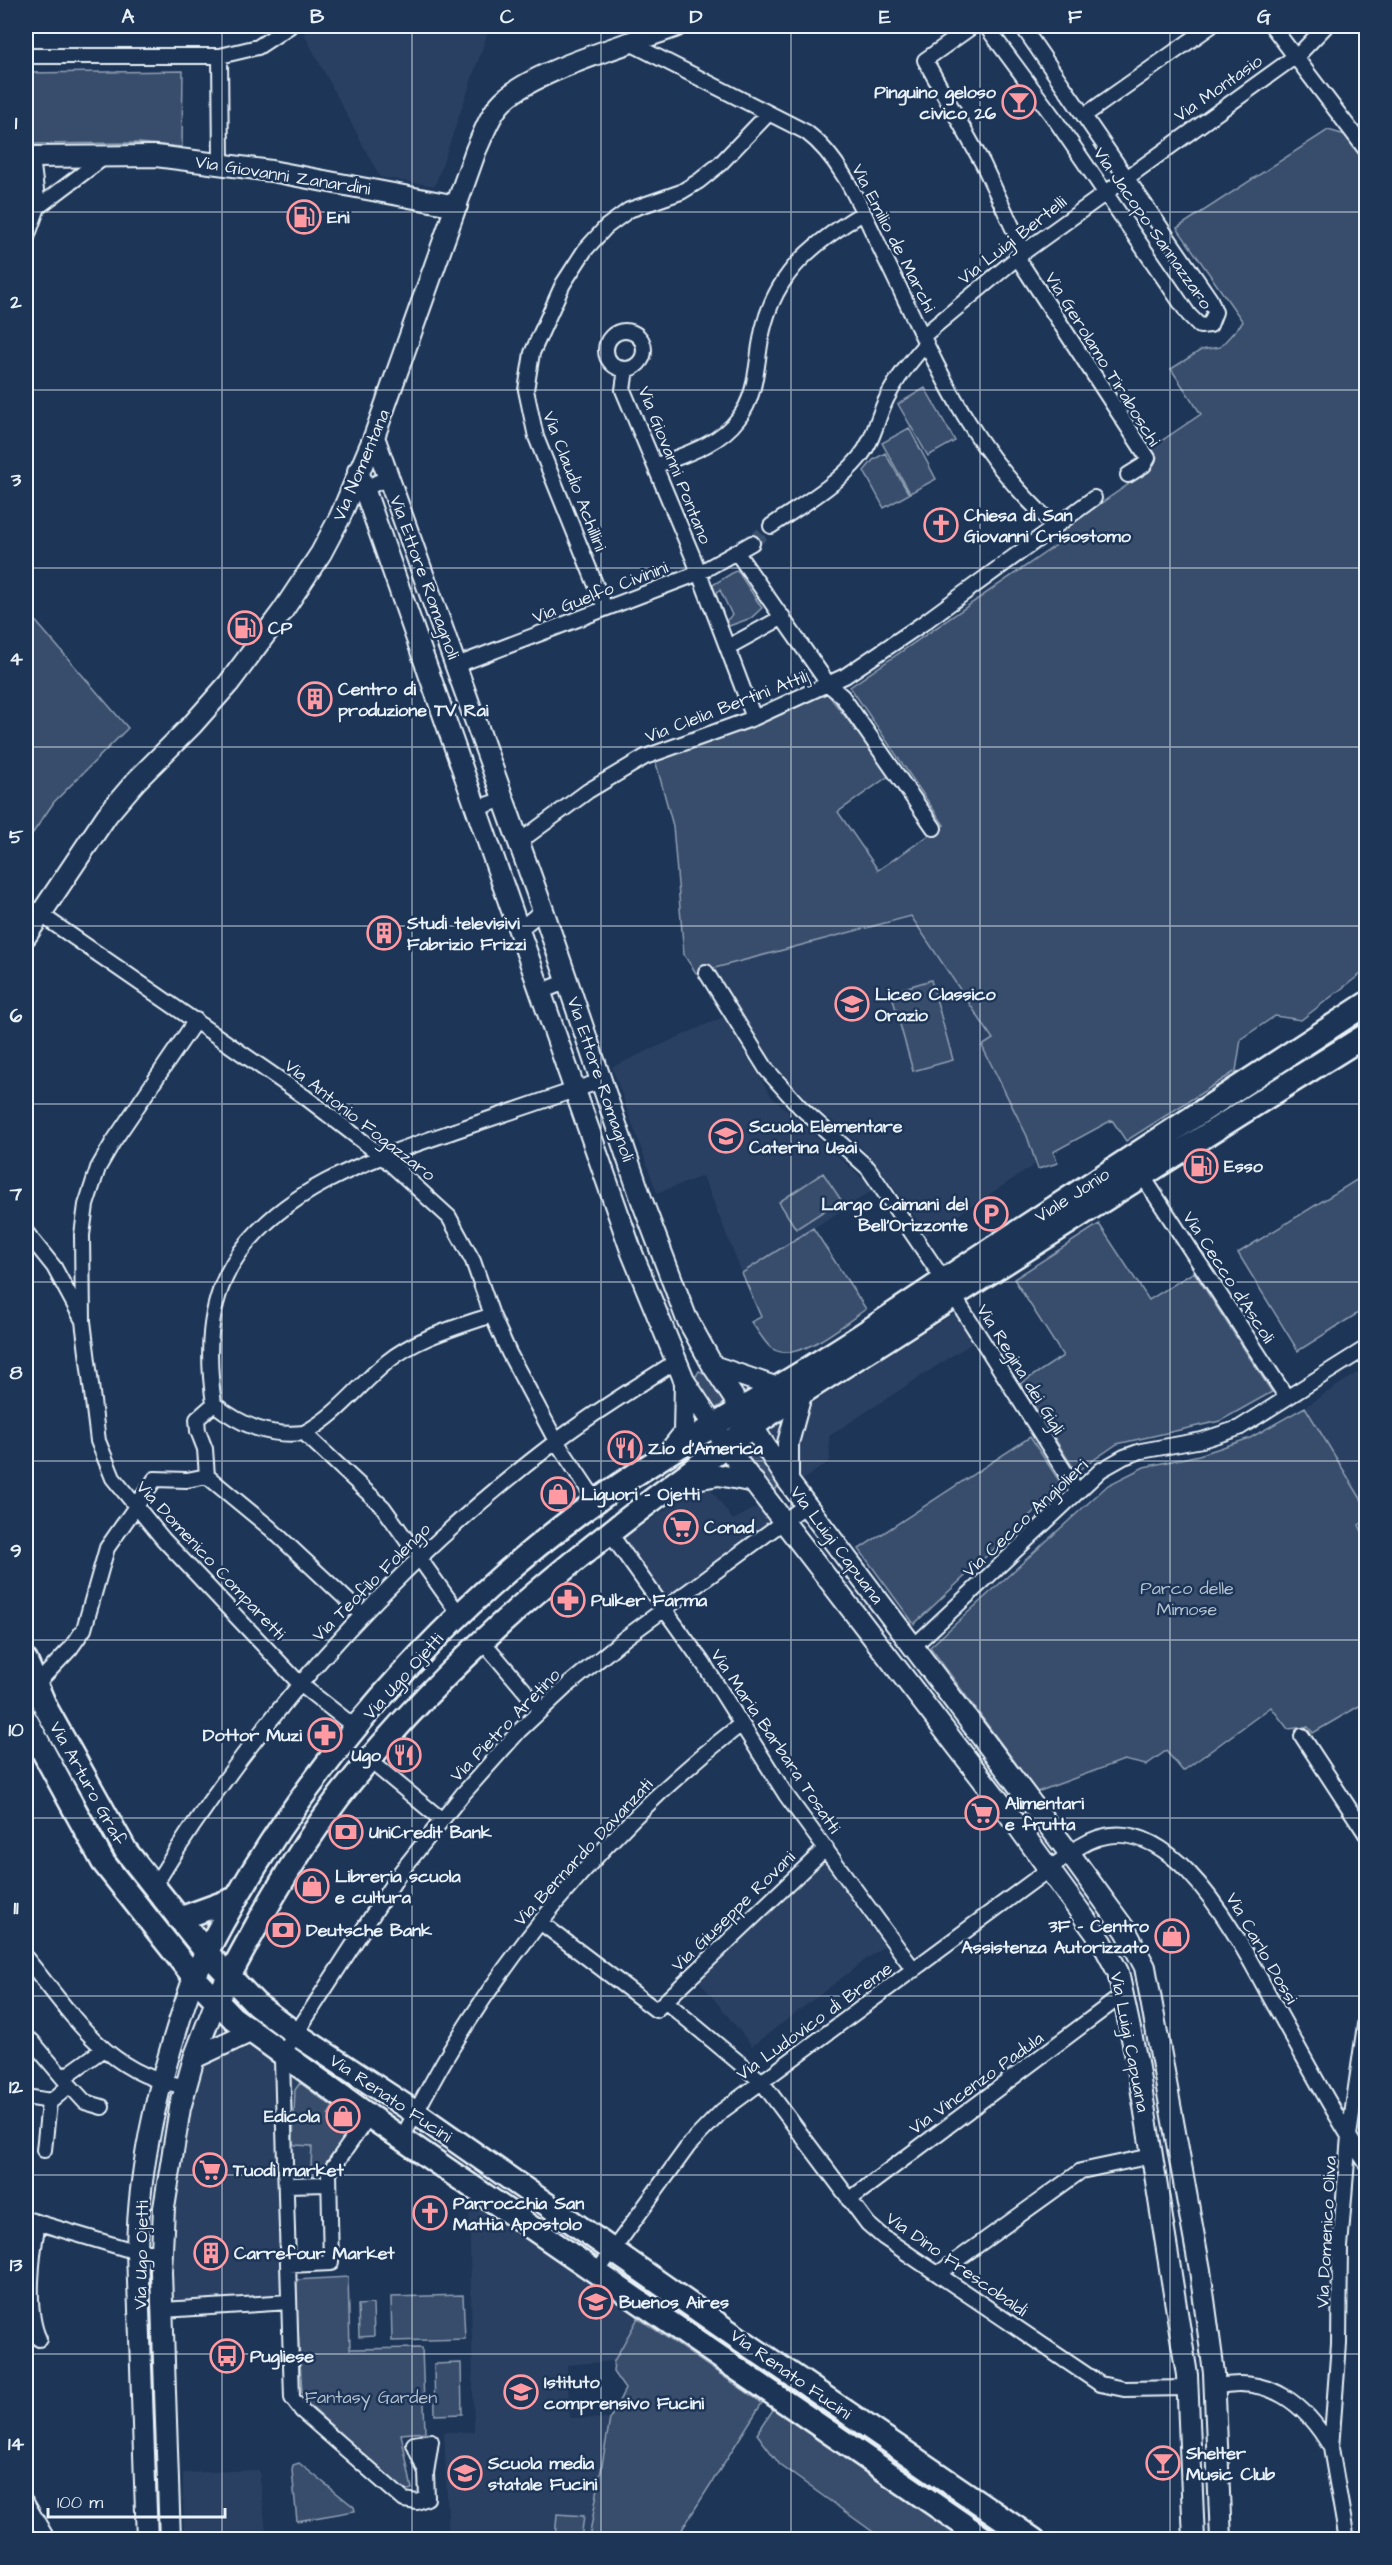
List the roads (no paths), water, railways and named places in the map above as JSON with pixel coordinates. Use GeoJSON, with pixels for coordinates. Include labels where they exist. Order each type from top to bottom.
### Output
{"type":"FeatureCollection","features":[{"type":"Feature","properties":{"kind":"main road","name":"Viale Jonio"},"geometry":{"type":"LineString","coordinates":[[746,1419],[801,1395],[948,1288],[1366,1004]]}},
{"type":"Feature","properties":{"kind":"main road","name":"Viale Jonio"},"geometry":{"type":"LineString","coordinates":[[746,1419],[778,1388],[1142,1175],[1366,1035]]}},
{"type":"Feature","properties":{"kind":"main road","name":"Via Ugo Ojetti"},"geometry":{"type":"LineString","coordinates":[[194,1977],[234,1899],[293,1811],[356,1728],[459,1614],[524,1558],[596,1501],[713,1427],[746,1419]]}},
{"type":"Feature","properties":{"kind":"main road","name":"Via Ugo Ojetti"},"geometry":{"type":"LineString","coordinates":[[216,2001],[303,1848],[369,1760],[481,1639],[609,1532],[726,1446],[746,1419]]}},
{"type":"Feature","properties":{"kind":"main road","name":"Via Arturo Graf"},"geometry":{"type":"LineString","coordinates":[[26,1661],[31,1689],[46,1708],[120,1841],[157,1893],[229,1976]]}},
{"type":"Feature","properties":{"kind":"main road","name":"Via Arturo Graf"},"geometry":{"type":"LineString","coordinates":[[26,1720],[95,1850],[140,1911],[216,2001]]}},
{"type":"Feature","properties":{"kind":"main road"},"geometry":{"type":"LineString","coordinates":[[179,1918],[234,1899]]}},
{"type":"Feature","properties":{"kind":"main road","name":"Via Renato Fucini"},"geometry":{"type":"LineString","coordinates":[[229,1976],[256,2004],[296,2034],[416,2113],[1034,2540]]}},
{"type":"Feature","properties":{"kind":"main road","name":"Via Renato Fucini"},"geometry":{"type":"LineString","coordinates":[[216,2001],[250,2032],[283,2056],[986,2540]]}},
{"type":"Feature","properties":{"kind":"street"},"geometry":{"type":"LineString","coordinates":[[26,56],[220,56],[258,47],[290,26]]}},
{"type":"Feature","properties":{"kind":"street","name":"Via Nomentana"},"geometry":{"type":"LineString","coordinates":[[26,936],[76,857],[120,798],[214,701],[282,612],[362,480],[374,437],[456,206],[485,130],[504,100],[538,79],[677,26]]}},
{"type":"Feature","properties":{"kind":"street"},"geometry":{"type":"LineString","coordinates":[[973,26],[925,60],[983,164],[1021,255]]}},
{"type":"Feature","properties":{"kind":"street","name":"Via Jacopo Sannazzaro"},"geometry":{"type":"LineString","coordinates":[[986,26],[1105,192],[1189,315],[1200,326],[1210,325],[1215,312],[1210,299],[1022,26]]}},
{"type":"Feature","properties":{"kind":"street"},"geometry":{"type":"LineString","coordinates":[[1085,115],[1211,26]]}},
{"type":"Feature","properties":{"kind":"street"},"geometry":{"type":"LineString","coordinates":[[1272,26],[1366,150]]}},
{"type":"Feature","properties":{"kind":"street","name":"Via Montasio"},"geometry":{"type":"LineString","coordinates":[[1127,176],[1294,57],[1326,26]]}},
{"type":"Feature","properties":{"kind":"street","name":"Via Emilio de Marchi"},"geometry":{"type":"LineString","coordinates":[[630,43],[806,132],[830,153],[863,213],[957,406],[987,453],[1013,486],[1055,526]]}},
{"type":"Feature","properties":{"kind":"street"},"geometry":{"type":"LineString","coordinates":[[220,56],[221,164]]}},
{"type":"Feature","properties":{"kind":"street","name":"Via Claudio Achillini"},"geometry":{"type":"LineString","coordinates":[[605,608],[536,437],[526,390],[532,353],[563,284],[585,250],[606,227],[629,210],[689,187],[720,164],[768,114]]}},
{"type":"Feature","properties":{"kind":"street"},"geometry":{"type":"LineString","coordinates":[[38,207],[108,155]]}},
{"type":"Feature","properties":{"kind":"street","name":"Via Giovanni Zanardini"},"geometry":{"type":"LineString","coordinates":[[26,240],[38,207],[29,157],[148,155],[327,181],[456,206]]}},
{"type":"Feature","properties":{"kind":"street","name":"Via Luigi Bertelli"},"geometry":{"type":"LineString","coordinates":[[924,340],[1021,255],[1127,176]]}},
{"type":"Feature","properties":{"kind":"street"},"geometry":{"type":"LineString","coordinates":[[655,466],[707,444],[738,420],[751,398],[761,339],[778,289],[798,259],[811,247],[863,213]]}},
{"type":"Feature","properties":{"kind":"street","name":"Via Gerolamo Tiraboschi"},"geometry":{"type":"LineString","coordinates":[[1021,255],[1148,458],[1144,465],[1128,475]]}},
{"type":"Feature","properties":{"kind":"street"},"geometry":{"type":"LineString","coordinates":[[771,526],[818,494],[859,459],[878,426],[887,397],[924,340]]}},
{"type":"Feature","properties":{"kind":"street","name":"Via Giovanni Pontano"},"geometry":{"type":"LineString","coordinates":[[626,369],[623,390],[699,573],[754,718]]}},
{"type":"Feature","properties":{"kind":"street","name":"Via Ettore Romagnoli"},"geometry":{"type":"LineString","coordinates":[[374,437],[457,665],[568,981],[633,1176],[679,1301],[712,1366],[788,1481]]}},
{"type":"Feature","properties":{"kind":"street","name":"Via Ettore Romagnoli"},"geometry":{"type":"LineString","coordinates":[[391,481],[362,480],[635,1262],[685,1382],[726,1446],[759,1489]]}},
{"type":"Feature","properties":{"kind":"street","name":"Via Clelia Bertini Attilj"},"geometry":{"type":"LineString","coordinates":[[519,842],[577,799],[634,763],[669,747],[754,718],[829,685],[922,624],[1094,498]]}},
{"type":"Feature","properties":{"kind":"street","name":"Via Guelfo Civinini"},"geometry":{"type":"LineString","coordinates":[[457,665],[699,573],[752,543]]}},
{"type":"Feature","properties":{"kind":"street"},"geometry":{"type":"LineString","coordinates":[[737,553],[829,685],[842,696],[934,828]]}},
{"type":"Feature","properties":{"kind":"street"},"geometry":{"type":"LineString","coordinates":[[728,646],[783,617]]}},
{"type":"Feature","properties":{"kind":"street"},"geometry":{"type":"LineString","coordinates":[[477,808],[504,799]]}},
{"type":"Feature","properties":{"kind":"street"},"geometry":{"type":"LineString","coordinates":[[519,930],[543,910]]}},
{"type":"Feature","properties":{"kind":"street","name":"Via Antonio Fogazzaro"},"geometry":{"type":"LineString","coordinates":[[40,914],[305,1097],[382,1156],[449,1217],[473,1261],[492,1315],[556,1441],[596,1501]]}},
{"type":"Feature","properties":{"kind":"street","name":"Via Regina dei Gigli"},"geometry":{"type":"LineString","coordinates":[[706,972],[767,1070],[800,1107],[868,1168],[948,1288],[1077,1491]]}},
{"type":"Feature","properties":{"kind":"street","name":"Via Ettore Romagnoli"},"geometry":{"type":"LineString","coordinates":[[540,992],[568,981]]}},
{"type":"Feature","properties":{"kind":"street","name":"Via Domenico Comparetti"},"geometry":{"type":"LineString","coordinates":[[196,1020],[112,1142],[90,1189],[82,1235],[83,1321],[98,1441],[113,1478],[136,1509],[300,1684],[356,1728]]}},
{"type":"Feature","properties":{"kind":"street"},"geometry":{"type":"LineString","coordinates":[[1322,1063],[1337,1042],[1330,1028]]}},
{"type":"Feature","properties":{"kind":"street"},"geometry":{"type":"LineString","coordinates":[[492,1315],[430,1339],[397,1355],[337,1412],[304,1432],[280,1434],[255,1428],[234,1420],[214,1404],[209,1368],[209,1335],[221,1288],[240,1253],[271,1221],[314,1190],[382,1156],[601,1081]]}},
{"type":"Feature","properties":{"kind":"street","name":"Via Cecco d'Ascoli"},"geometry":{"type":"LineString","coordinates":[[1142,1175],[1287,1398]]}},
{"type":"Feature","properties":{"kind":"street","name":"Via Ettore Romagnoli"},"geometry":{"type":"LineString","coordinates":[[609,1184],[633,1176]]}},
{"type":"Feature","properties":{"kind":"street"},"geometry":{"type":"LineString","coordinates":[[26,1232],[54,1267],[83,1321]]}},
{"type":"Feature","properties":{"kind":"street"},"geometry":{"type":"LineString","coordinates":[[675,1362],[702,1347]]}},
{"type":"Feature","properties":{"kind":"street","name":"Via Cecco Angiolieri"},"geometry":{"type":"LineString","coordinates":[[914,1646],[1101,1470],[1124,1457],[1227,1433],[1249,1423],[1366,1348]]}},
{"type":"Feature","properties":{"kind":"street","name":"Via Teofilo Folengo"},"geometry":{"type":"LineString","coordinates":[[157,1893],[243,1756],[300,1684],[361,1613],[417,1558],[556,1441],[675,1362]]}},
{"type":"Feature","properties":{"kind":"street"},"geometry":{"type":"LineString","coordinates":[[712,1366],[778,1388]]}},
{"type":"Feature","properties":{"kind":"street"},"geometry":{"type":"LineString","coordinates":[[662,1459],[684,1433],[685,1382]]}},
{"type":"Feature","properties":{"kind":"street"},"geometry":{"type":"LineString","coordinates":[[788,1481],[788,1443],[801,1395]]}},
{"type":"Feature","properties":{"kind":"street"},"geometry":{"type":"LineString","coordinates":[[214,1404],[197,1419],[198,1431],[205,1449],[207,1476],[287,1543],[361,1613]]}},
{"type":"Feature","properties":{"kind":"street"},"geometry":{"type":"LineString","coordinates":[[304,1432],[383,1507],[417,1558],[459,1614]]}},
{"type":"Feature","properties":{"kind":"street"},"geometry":{"type":"LineString","coordinates":[[684,1445],[698,1467]]}},
{"type":"Feature","properties":{"kind":"street"},"geometry":{"type":"LineString","coordinates":[[678,1482],[718,1475],[759,1489]]}},
{"type":"Feature","properties":{"kind":"street"},"geometry":{"type":"LineString","coordinates":[[31,1689],[70,1649],[84,1629],[95,1596],[105,1552],[155,1479],[187,1480],[207,1476]]}},
{"type":"Feature","properties":{"kind":"street","name":"Via Luigi Capuana"},"geometry":{"type":"LineString","coordinates":[[759,1489],[779,1492],[788,1481],[1070,1854],[1126,1931],[1140,1956],[1148,1978],[1161,2046],[1200,2270],[1215,2387],[1221,2540]]}},
{"type":"Feature","properties":{"kind":"street","name":"Via Luigi Capuana"},"geometry":{"type":"LineString","coordinates":[[759,1489],[966,1756],[1112,1958],[1124,1994],[1135,2051],[1187,2388],[1194,2540]]}},
{"type":"Feature","properties":{"kind":"street","name":"Via Pietro Aretino"},"geometry":{"type":"LineString","coordinates":[[283,2056],[387,1892],[442,1820],[541,1710],[602,1656],[665,1607],[806,1505]]}},
{"type":"Feature","properties":{"kind":"street","name":"Via Maria Barbara Tosatti"},"geometry":{"type":"LineString","coordinates":[[609,1532],[665,1607],[705,1666],[786,1795],[914,1970]]}},
{"type":"Feature","properties":{"kind":"street"},"geometry":{"type":"LineString","coordinates":[[481,1639],[541,1710]]}},
{"type":"Feature","properties":{"kind":"street","name":"Via Bernardo Davanzati"},"geometry":{"type":"LineString","coordinates":[[402,2138],[451,2050],[540,1922],[644,1809],[740,1725]]}},
{"type":"Feature","properties":{"kind":"street"},"geometry":{"type":"LineString","coordinates":[[1302,1736],[1366,1834]]}},
{"type":"Feature","properties":{"kind":"street"},"geometry":{"type":"LineString","coordinates":[[369,1760],[442,1820]]}},
{"type":"Feature","properties":{"kind":"street","name":"Via Carlo Dossi"},"geometry":{"type":"LineString","coordinates":[[1070,1854],[1097,1837],[1110,1834],[1129,1835],[1158,1847],[1194,1878],[1211,1898],[1229,1926],[1366,2163]]}},
{"type":"Feature","properties":{"kind":"street","name":"Via Giuseppe Rovani"},"geometry":{"type":"LineString","coordinates":[[661,2005],[826,1848]]}},
{"type":"Feature","properties":{"kind":"street","name":"Via Ludovico di Breme"},"geometry":{"type":"LineString","coordinates":[[597,2272],[696,2136],[722,2111],[1070,1854]]}},
{"type":"Feature","properties":{"kind":"street"},"geometry":{"type":"LineString","coordinates":[[140,1911],[152,1911],[157,1893]]}},
{"type":"Feature","properties":{"kind":"street","name":"Via Dino Frescobaldi"},"geometry":{"type":"LineString","coordinates":[[540,1922],[661,2005],[761,2081],[849,2200],[874,2229],[1100,2384],[1124,2388],[1187,2388]]}},
{"type":"Feature","properties":{"kind":"street"},"geometry":{"type":"LineString","coordinates":[[26,1958],[102,2050],[126,2066],[160,2083],[186,2086]]}},
{"type":"Feature","properties":{"kind":"street","name":"Via Ugo Ojetti"},"geometry":{"type":"LineString","coordinates":[[147,2540],[137,2252],[142,2186],[160,2083],[194,1977]]}},
{"type":"Feature","properties":{"kind":"street","name":"Via Vincenzo Padula"},"geometry":{"type":"LineString","coordinates":[[849,2200],[1124,1994]]}},
{"type":"Feature","properties":{"kind":"street","name":"Via Ugo Ojetti"},"geometry":{"type":"LineString","coordinates":[[170,2540],[161,2252],[171,2149],[194,2058],[216,2001]]}},
{"type":"Feature","properties":{"kind":"street","name":"Via Domenico Oliva"},"geometry":{"type":"LineString","coordinates":[[1331,2448],[1339,2344],[1340,2247],[1349,2136],[1366,2018]]}},
{"type":"Feature","properties":{"kind":"street"},"geometry":{"type":"LineString","coordinates":[[194,2058],[250,2032]]}},
{"type":"Feature","properties":{"kind":"street"},"geometry":{"type":"LineString","coordinates":[[32,2041],[85,2102],[102,2107]]}},
{"type":"Feature","properties":{"kind":"street"},"geometry":{"type":"LineString","coordinates":[[1135,2051],[1161,2046]]}},
{"type":"Feature","properties":{"kind":"street"},"geometry":{"type":"LineString","coordinates":[[44,2150],[51,2101],[66,2082],[102,2050]]}},
{"type":"Feature","properties":{"kind":"street"},"geometry":{"type":"LineString","coordinates":[[283,2056],[292,2395],[297,2406],[404,2500],[417,2502],[427,2498],[426,2473]]}},
{"type":"Feature","properties":{"kind":"street"},"geometry":{"type":"LineString","coordinates":[[26,2097],[51,2101]]}},
{"type":"Feature","properties":{"kind":"street"},"geometry":{"type":"LineString","coordinates":[[289,2265],[331,2263],[328,2184],[331,2168],[369,2116]]}},
{"type":"Feature","properties":{"kind":"street"},"geometry":{"type":"LineString","coordinates":[[939,2274],[1072,2176],[1094,2166],[1152,2156]]}},
{"type":"Feature","properties":{"kind":"street"},"geometry":{"type":"LineString","coordinates":[[287,2185],[328,2184]]}},
{"type":"Feature","properties":{"kind":"street"},"geometry":{"type":"LineString","coordinates":[[39,2340],[33,2324],[32,2309],[34,2252],[32,2220],[137,2252],[161,2252]]}},
{"type":"Feature","properties":{"kind":"street"},"geometry":{"type":"LineString","coordinates":[[163,2310],[289,2302]]}},
{"type":"Feature","properties":{"kind":"street"},"geometry":{"type":"LineString","coordinates":[[143,2385],[166,2383]]}},
{"type":"Feature","properties":{"kind":"street"},"geometry":{"type":"LineString","coordinates":[[1215,2387],[1232,2383],[1253,2385],[1285,2395],[1313,2420],[1331,2448],[1347,2540]]}},
{"type":"Feature","properties":{"kind":"street"},"geometry":{"type":"LineString","coordinates":[[1191,2490],[1197,2496],[1206,2498],[1215,2492],[1218,2485]]}},
{"type":"Feature","properties":{"kind":"street"},"geometry":{"type":"LineString","coordinates":[[26,2502],[48,2540]]}},
{"type":"Feature","properties":{"kind":"tunnel"},"geometry":{"type":"LineString","coordinates":[[752,543],[771,526]]}},
{"type":"Feature","properties":{"kind":"place","name":"Pinguino geloso civico 26"},"geometry":{"type":"Point","coordinates":[1019,102]}},
{"type":"Feature","properties":{"kind":"place","name":"Eni"},"geometry":{"type":"Point","coordinates":[304,217]}},
{"type":"Feature","properties":{"kind":"place","name":"Chiesa di San Giovanni Crisostomo"},"geometry":{"type":"Point","coordinates":[941,525]}},
{"type":"Feature","properties":{"kind":"place","name":"CP"},"geometry":{"type":"Point","coordinates":[245,628]}},
{"type":"Feature","properties":{"kind":"place","name":"Centro di produzione TV Rai"},"geometry":{"type":"Point","coordinates":[315,699]}},
{"type":"Feature","properties":{"kind":"place","name":"Studi televisivi Fabrizio Frizzi"},"geometry":{"type":"Point","coordinates":[384,933]}},
{"type":"Feature","properties":{"kind":"place","name":"Liceo Classico Orazio"},"geometry":{"type":"Point","coordinates":[852,1004]}},
{"type":"Feature","properties":{"kind":"place","name":"Scuola Elementare Caterina Usai"},"geometry":{"type":"Point","coordinates":[726,1136]}},
{"type":"Feature","properties":{"kind":"place","name":"Esso"},"geometry":{"type":"Point","coordinates":[1201,1166]}},
{"type":"Feature","properties":{"kind":"place","name":"Largo Caimani del Bell'Orizzonte"},"geometry":{"type":"Point","coordinates":[991,1214]}},
{"type":"Feature","properties":{"kind":"place","name":"Zio d'America"},"geometry":{"type":"Point","coordinates":[625,1448]}},
{"type":"Feature","properties":{"kind":"place","name":"Liguori - Ojetti"},"geometry":{"type":"Point","coordinates":[558,1494]}},
{"type":"Feature","properties":{"kind":"place","name":"Conad"},"geometry":{"type":"Point","coordinates":[681,1527]}},
{"type":"Feature","properties":{"kind":"place","name":"Pulker Farma"},"geometry":{"type":"Point","coordinates":[568,1600]}},
{"type":"Feature","properties":{"kind":"place","name":"Dottor Muzi"},"geometry":{"type":"Point","coordinates":[325,1735]}},
{"type":"Feature","properties":{"kind":"place","name":"Ugo"},"geometry":{"type":"Point","coordinates":[404,1755]}},
{"type":"Feature","properties":{"kind":"place","name":"Alimentari e frutta"},"geometry":{"type":"Point","coordinates":[982,1813]}},
{"type":"Feature","properties":{"kind":"place","name":"UniCredit Bank"},"geometry":{"type":"Point","coordinates":[346,1832]}},
{"type":"Feature","properties":{"kind":"place","name":"Libreria scuola e cultura"},"geometry":{"type":"Point","coordinates":[312,1886]}},
{"type":"Feature","properties":{"kind":"place","name":"Deutsche Bank"},"geometry":{"type":"Point","coordinates":[283,1930]}},
{"type":"Feature","properties":{"kind":"place","name":"3F - Centro Assistenza Autorizzato"},"geometry":{"type":"Point","coordinates":[1172,1936]}},
{"type":"Feature","properties":{"kind":"place","name":"Edicola"},"geometry":{"type":"Point","coordinates":[343,2116]}},
{"type":"Feature","properties":{"kind":"place","name":"Tuodì market"},"geometry":{"type":"Point","coordinates":[210,2170]}},
{"type":"Feature","properties":{"kind":"place","name":"Parrocchia San Mattia Apostolo"},"geometry":{"type":"Point","coordinates":[430,2213]}},
{"type":"Feature","properties":{"kind":"place","name":"Carrefour Market"},"geometry":{"type":"Point","coordinates":[211,2253]}},
{"type":"Feature","properties":{"kind":"place","name":"Buenos Aires"},"geometry":{"type":"Point","coordinates":[596,2302]}},
{"type":"Feature","properties":{"kind":"place","name":"Pugliese"},"geometry":{"type":"Point","coordinates":[227,2356]}},
{"type":"Feature","properties":{"kind":"place","name":"Istituto comprensivo Fucini"},"geometry":{"type":"Point","coordinates":[521,2392]}},
{"type":"Feature","properties":{"kind":"place","name":"Shelter Music Club"},"geometry":{"type":"Point","coordinates":[1163,2463]}},
{"type":"Feature","properties":{"kind":"place","name":"Scuola media statale Fucini"},"geometry":{"type":"Point","coordinates":[465,2473]}},
{"type":"Feature","properties":{"kind":"park label","name":"Parco delle Mimose"},"geometry":{"type":"Point","coordinates":[1187,1598]}},
{"type":"Feature","properties":{"kind":"park label","name":"Fantasy Garden"},"geometry":{"type":"Point","coordinates":[371,2397]}}]}
